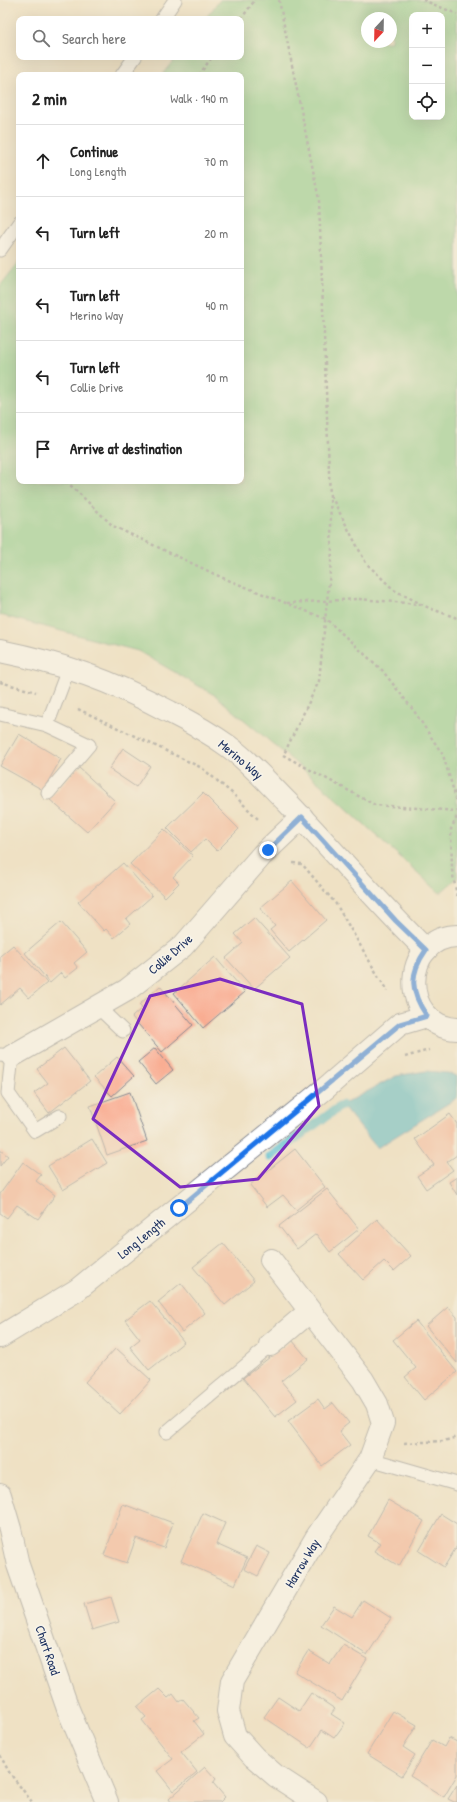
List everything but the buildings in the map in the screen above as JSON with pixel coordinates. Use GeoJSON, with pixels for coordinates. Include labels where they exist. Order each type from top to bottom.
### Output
{"type":"FeatureCollection","features":[{"type":"Feature","properties":{"kind":"street","name":"Merino Way"},"geometry":{"type":"LineString","coordinates":[[0,651],[69,667],[137,694],[202,728],[229,746],[261,775],[302,817],[396,921],[426,950]]}},
{"type":"Feature","properties":{"kind":"street","name":"Collie Drive"},"geometry":{"type":"LineString","coordinates":[[6,1056],[99,1008],[127,990],[183,946],[262,855],[302,817]]}},
{"type":"Feature","properties":{"kind":"street"},"geometry":{"type":"LineString","coordinates":[[457,936],[451,936],[426,950],[418,962],[414,976],[414,990],[418,1004],[427,1016],[438,1024],[457,1029]]}},
{"type":"Feature","properties":{"kind":"street","name":"Long Length"},"geometry":{"type":"LineString","coordinates":[[0,1337],[77,1290],[327,1087],[400,1024],[427,1016]]}},
{"type":"Feature","properties":{"kind":"street","name":"Harrow Way"},"geometry":{"type":"LineString","coordinates":[[271,1260],[363,1380],[377,1404],[383,1424],[373,1452],[316,1538],[232,1682],[228,1711],[235,1736],[254,1757],[276,1776],[316,1802]]}},
{"type":"Feature","properties":{"kind":"street"},"geometry":{"type":"LineString","coordinates":[[270,1345],[310,1312]]}},
{"type":"Feature","properties":{"kind":"street","name":"Chart Road"},"geometry":{"type":"LineString","coordinates":[[0,1495],[20,1572],[68,1709],[107,1802]]}},
{"type":"Feature","properties":{"kind":"lane"},"geometry":{"type":"LineString","coordinates":[[164,16],[175,0]]}},
{"type":"Feature","properties":{"kind":"lane"},"geometry":{"type":"LineString","coordinates":[[124,72],[133,60]]}},
{"type":"Feature","properties":{"kind":"lane"},"geometry":{"type":"LineString","coordinates":[[0,250],[16,227]]}},
{"type":"Feature","properties":{"kind":"lane"},"geometry":{"type":"LineString","coordinates":[[47,725],[69,667]]}},
{"type":"Feature","properties":{"kind":"lane"},"geometry":{"type":"LineString","coordinates":[[0,714],[47,725],[89,745],[48,793]]}},
{"type":"Feature","properties":{"kind":"lane"},"geometry":{"type":"LineString","coordinates":[[99,1008],[123,1031]]}},
{"type":"Feature","properties":{"kind":"lane"},"geometry":{"type":"LineString","coordinates":[[6,1056],[8,1093],[35,1131],[60,1116]]}},
{"type":"Feature","properties":{"kind":"lane"},"geometry":{"type":"LineString","coordinates":[[167,1432],[270,1345]]}},
{"type":"Feature","properties":{"kind":"lane"},"geometry":{"type":"LineString","coordinates":[[373,1452],[457,1484]]}},
{"type":"Feature","properties":{"kind":"path"},"geometry":{"type":"LineString","coordinates":[[243,16],[255,0]]}},
{"type":"Feature","properties":{"kind":"path"},"geometry":{"type":"LineString","coordinates":[[279,0],[319,200],[332,552],[320,681],[282,759]]}},
{"type":"Feature","properties":{"kind":"path"},"geometry":{"type":"LineString","coordinates":[[423,0],[457,14]]}},
{"type":"Feature","properties":{"kind":"path"},"geometry":{"type":"LineString","coordinates":[[201,72],[210,60]]}},
{"type":"Feature","properties":{"kind":"path"},"geometry":{"type":"LineString","coordinates":[[69,484],[113,526],[223,578],[326,619],[382,670],[414,711],[443,755],[457,802]]}},
{"type":"Feature","properties":{"kind":"path"},"geometry":{"type":"LineString","coordinates":[[330,493],[366,563],[394,590],[423,605],[457,618]]}},
{"type":"Feature","properties":{"kind":"path"},"geometry":{"type":"LineString","coordinates":[[285,603],[327,602],[358,599],[423,605]]}},
{"type":"Feature","properties":{"kind":"path"},"geometry":{"type":"LineString","coordinates":[[0,682],[57,700],[102,719],[202,768],[233,794],[264,824]]}},
{"type":"Feature","properties":{"kind":"path"},"geometry":{"type":"LineString","coordinates":[[284,754],[375,805],[457,811]]}},
{"type":"Feature","properties":{"kind":"path"},"geometry":{"type":"LineString","coordinates":[[457,817],[451,828],[452,870],[457,896]]}},
{"type":"Feature","properties":{"kind":"path"},"geometry":{"type":"LineString","coordinates":[[324,891],[336,904],[387,992]]}},
{"type":"Feature","properties":{"kind":"path"},"geometry":{"type":"LineString","coordinates":[[373,1452],[444,1441],[457,1437]]}},
{"type":"Feature","properties":{"kind":"path"},"geometry":{"type":"LineString","coordinates":[[0,1755],[9,1772],[32,1802]]}},
{"type":"Feature","properties":{"kind":"highlighted area"},"geometry":{"type":"Polygon","coordinates":[[[220,979],[302,1004],[319,1106],[258,1179],[180,1187],[93,1119],[150,996],[220,979]]]}},
{"type":"Feature","properties":{"kind":"green space"},"geometry":{"type":"Polygon","coordinates":[[[220,0],[457,0],[457,878],[440,893],[311,776],[216,696],[138,651],[0,615],[0,286],[16,266],[16,484],[244,484],[244,72],[164,72],[174,60],[244,60],[244,16],[207,16],[220,0]]]}},
{"type":"Feature","properties":{"kind":"water"},"geometry":{"type":"Polygon","coordinates":[[[426,1071],[448,1073],[457,1076],[457,1098],[377,1148],[342,1105],[396,1076],[426,1071]]]}},
{"type":"Feature","properties":{"kind":"waterway"},"geometry":{"type":"LineString","coordinates":[[270,1157],[342,1105]]}},
{"type":"Feature","properties":{"kind":"route"},"geometry":{"type":"LineString","coordinates":[[179,1208],[327,1087],[400,1024],[427,1016],[418,1004],[414,990],[414,976],[418,962],[426,950],[396,921],[302,817],[268,850]]}}]}
